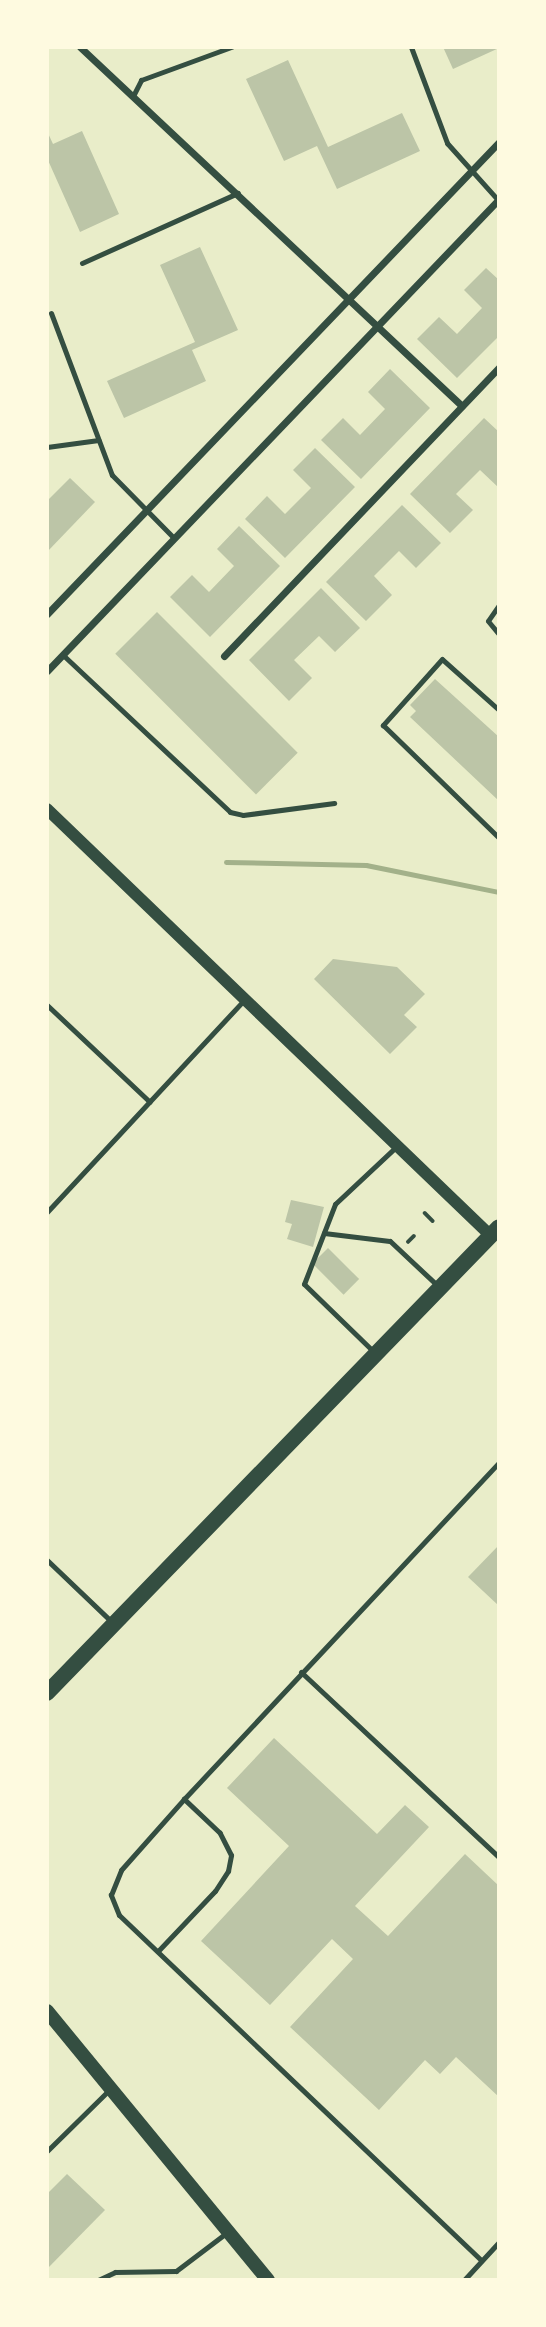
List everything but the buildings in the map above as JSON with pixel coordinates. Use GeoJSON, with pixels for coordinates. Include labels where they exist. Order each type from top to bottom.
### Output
{"type":"FeatureCollection","features":[{"type":"Feature","properties":{"kind":"main road"},"geometry":{"type":"LineString","coordinates":[[47,1693],[495,1231]]}},
{"type":"Feature","properties":{"kind":"main road"},"geometry":{"type":"LineString","coordinates":[[48,2015],[111,2087],[268,2280]]}},
{"type":"Feature","properties":{"kind":"street"},"geometry":{"type":"LineString","coordinates":[[80,47],[350,297],[462,406]]}},
{"type":"Feature","properties":{"kind":"street"},"geometry":{"type":"LineString","coordinates":[[47,614],[499,142]]}},
{"type":"Feature","properties":{"kind":"street"},"geometry":{"type":"LineString","coordinates":[[47,671],[498,199]]}},
{"type":"Feature","properties":{"kind":"street"},"geometry":{"type":"LineString","coordinates":[[224,656],[499,367]]}},
{"type":"Feature","properties":{"kind":"street"},"geometry":{"type":"LineString","coordinates":[[47,809],[397,1146],[495,1231]]}},
{"type":"Feature","properties":{"kind":"lane"},"geometry":{"type":"LineString","coordinates":[[133,96],[141,80],[231,47]]}},
{"type":"Feature","properties":{"kind":"lane"},"geometry":{"type":"LineString","coordinates":[[411,47],[447,143],[470,173],[498,199]]}},
{"type":"Feature","properties":{"kind":"lane"},"geometry":{"type":"LineString","coordinates":[[82,262],[238,193]]}},
{"type":"Feature","properties":{"kind":"lane"},"geometry":{"type":"LineString","coordinates":[[51,313],[112,475],[174,538]]}},
{"type":"Feature","properties":{"kind":"lane"},"geometry":{"type":"LineString","coordinates":[[47,447],[99,440]]}},
{"type":"Feature","properties":{"kind":"lane"},"geometry":{"type":"LineString","coordinates":[[499,605],[488,621],[499,634]]}},
{"type":"Feature","properties":{"kind":"lane"},"geometry":{"type":"LineString","coordinates":[[63,655],[230,812],[243,815],[334,803]]}},
{"type":"Feature","properties":{"kind":"lane"},"geometry":{"type":"LineString","coordinates":[[499,710],[442,659],[383,725],[499,838]]}},
{"type":"Feature","properties":{"kind":"lane"},"geometry":{"type":"LineString","coordinates":[[47,1212],[245,999]]}},
{"type":"Feature","properties":{"kind":"lane"},"geometry":{"type":"LineString","coordinates":[[47,1005],[150,1102]]}},
{"type":"Feature","properties":{"kind":"lane"},"geometry":{"type":"LineString","coordinates":[[376,1355],[304,1284],[335,1204],[397,1146]]}},
{"type":"Feature","properties":{"kind":"lane"},"geometry":{"type":"LineString","coordinates":[[324,1233],[390,1241],[440,1288]]}},
{"type":"Feature","properties":{"kind":"lane"},"geometry":{"type":"LineString","coordinates":[[481,2260],[119,1915],[111,1895],[121,1870],[300,1672],[499,1462]]}},
{"type":"Feature","properties":{"kind":"lane"},"geometry":{"type":"LineString","coordinates":[[47,1560],[113,1623]]}},
{"type":"Feature","properties":{"kind":"lane"},"geometry":{"type":"LineString","coordinates":[[300,1672],[499,1857]]}},
{"type":"Feature","properties":{"kind":"lane"},"geometry":{"type":"LineString","coordinates":[[158,1951],[215,1891],[228,1871],[230,1855],[220,1833],[184,1800]]}},
{"type":"Feature","properties":{"kind":"lane"},"geometry":{"type":"LineString","coordinates":[[47,2151],[111,2087]]}},
{"type":"Feature","properties":{"kind":"lane"},"geometry":{"type":"LineString","coordinates":[[98,2280],[115,2272],[176,2271],[228,2231]]}},
{"type":"Feature","properties":{"kind":"lane"},"geometry":{"type":"LineString","coordinates":[[464,2280],[499,2242]]}},
{"type":"Feature","properties":{"kind":"lane"},"geometry":{"type":"LineString","coordinates":[[160,2272],[166,2280]]}},
{"type":"Feature","properties":{"kind":"path"},"geometry":{"type":"LineString","coordinates":[[425,1213],[433,1221]]}},
{"type":"Feature","properties":{"kind":"waterway"},"geometry":{"type":"LineString","coordinates":[[226,862],[366,865],[499,892]]}}]}
